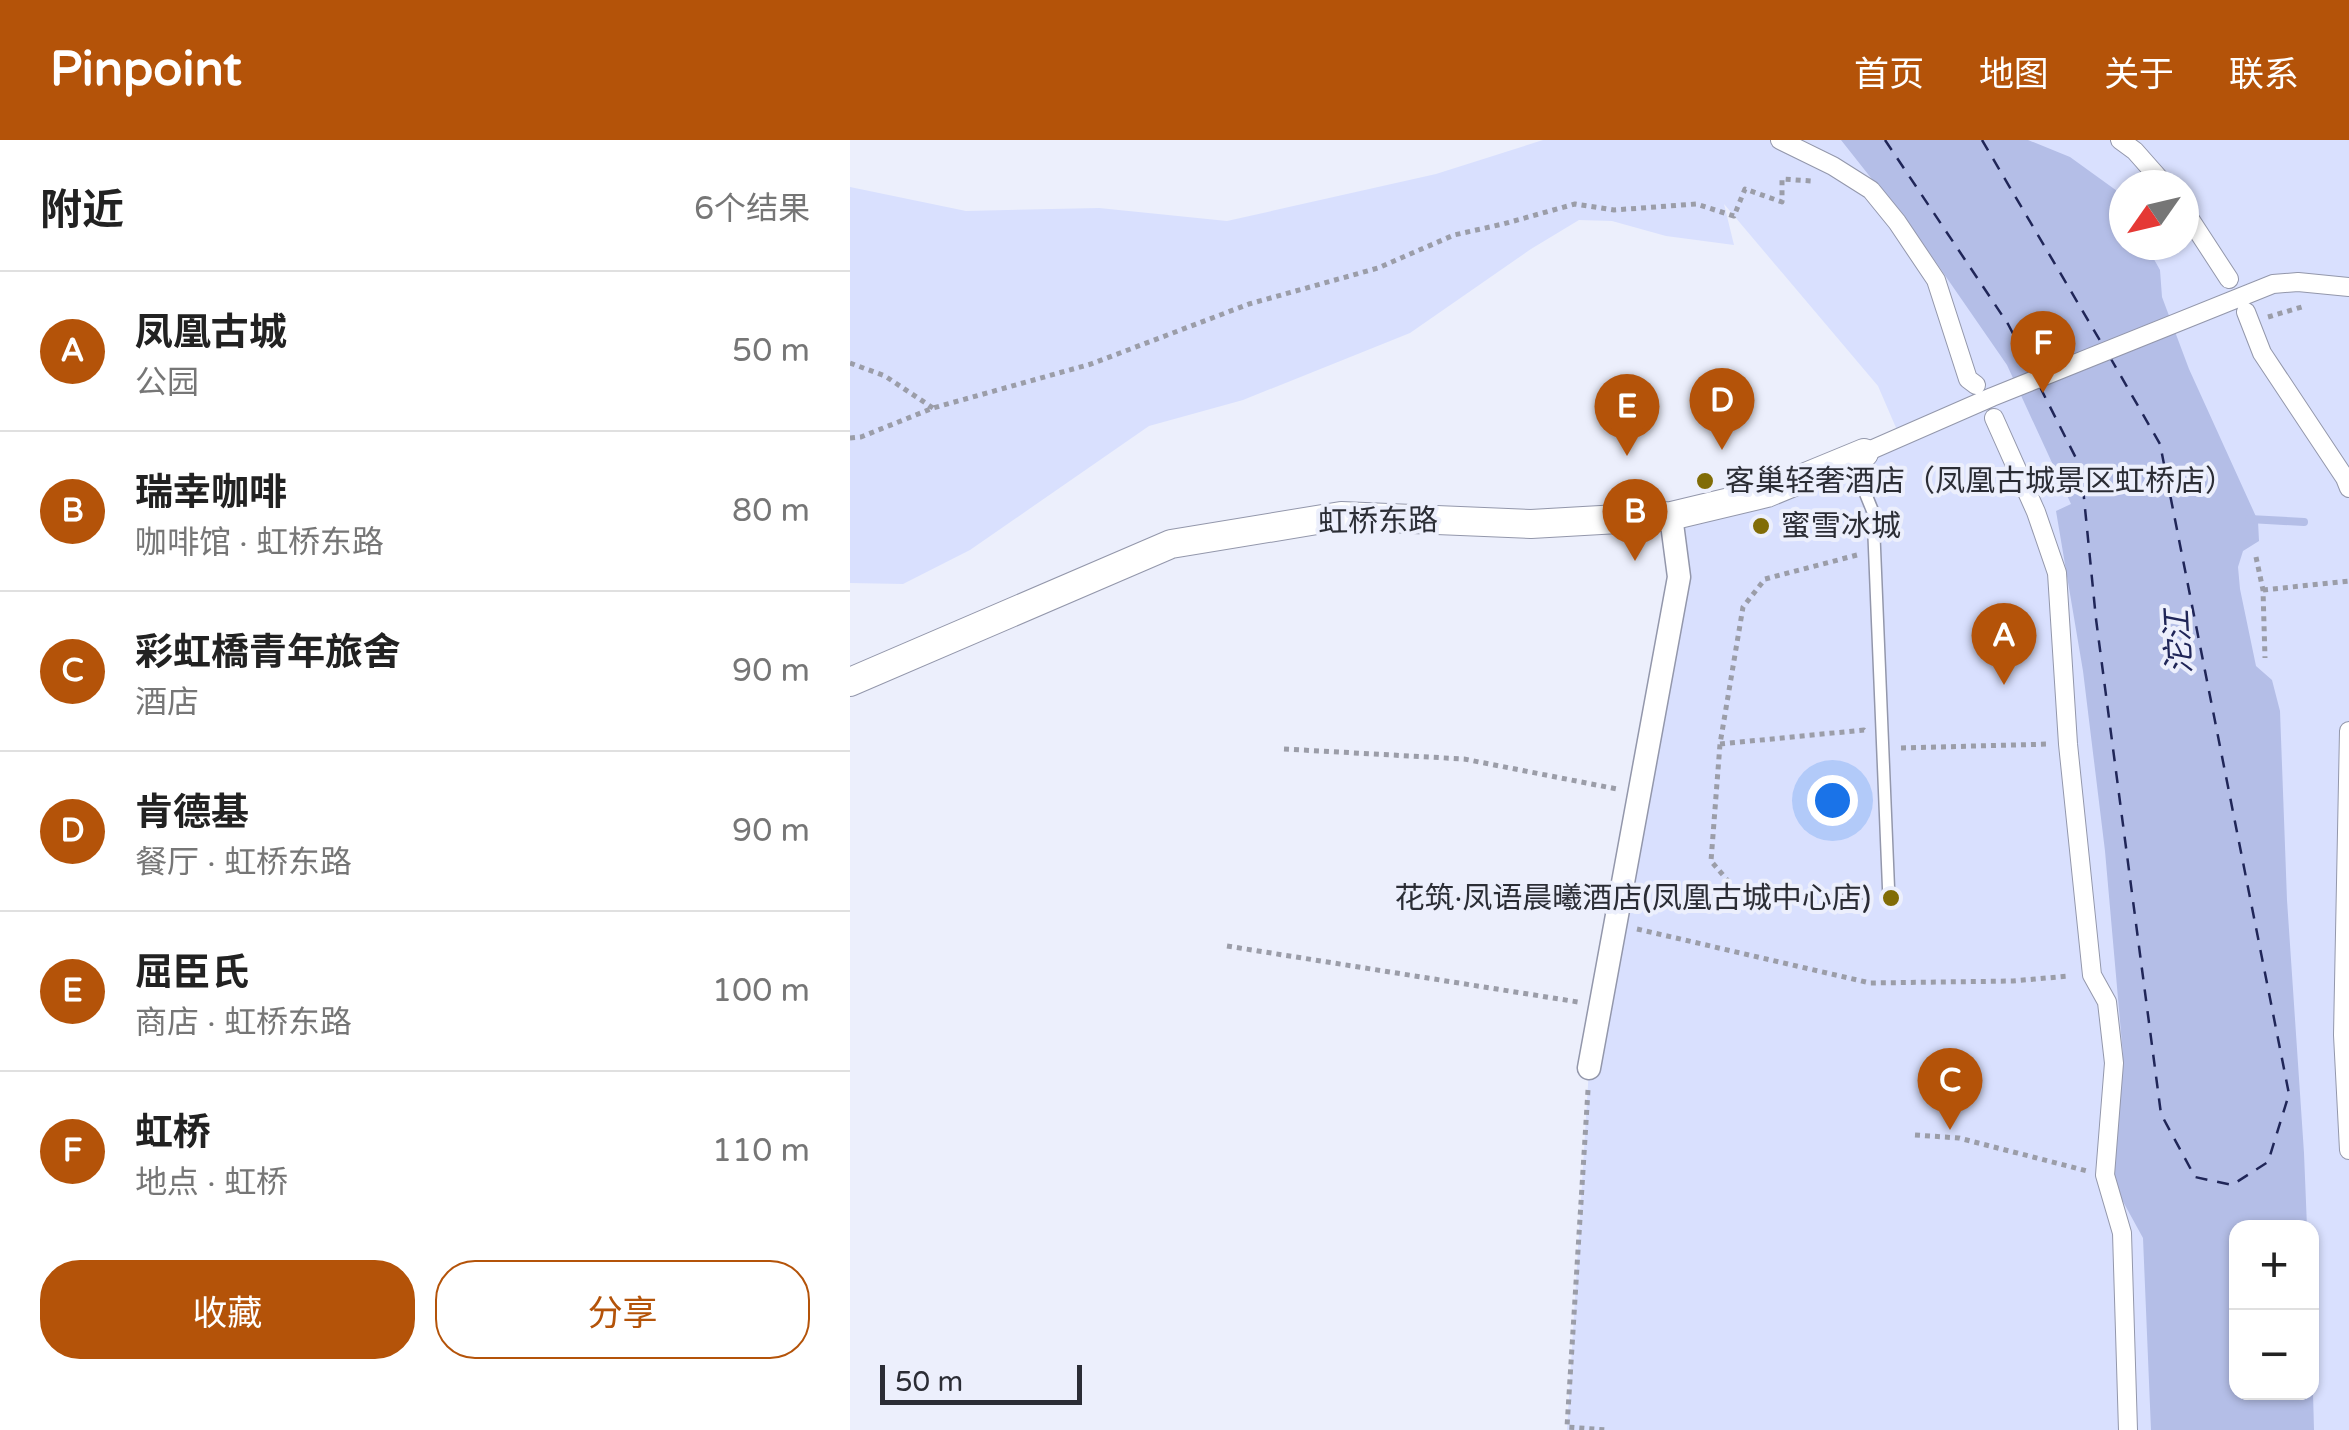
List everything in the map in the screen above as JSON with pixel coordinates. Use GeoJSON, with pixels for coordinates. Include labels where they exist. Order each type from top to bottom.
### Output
{"type":"FeatureCollection","features":[{"type":"Feature","properties":{"kind":"street"},"geometry":{"type":"LineString","coordinates":[[1780,140],[1871,190],[1897,222],[1936,280],[1968,379],[1976,385]]}},
{"type":"Feature","properties":{"kind":"street"},"geometry":{"type":"LineString","coordinates":[[2120,140],[2152,170]]}},
{"type":"Feature","properties":{"kind":"street"},"geometry":{"type":"LineString","coordinates":[[2199,233],[2229,279]]}},
{"type":"Feature","properties":{"kind":"street"},"geometry":{"type":"LineString","coordinates":[[1858,455],[2272,284],[2298,282],[2349,287]]}},
{"type":"Feature","properties":{"kind":"street"},"geometry":{"type":"LineString","coordinates":[[2248,318],[2262,354],[2349,488]]}},
{"type":"Feature","properties":{"kind":"street"},"geometry":{"type":"LineString","coordinates":[[1994,418],[2036,512],[2056,573],[2068,744],[2092,975],[2108,1002],[2114,1063],[2104,1175],[2122,1233],[2128,1430]]}},
{"type":"Feature","properties":{"kind":"street","name":"虹桥东路"},"geometry":{"type":"LineString","coordinates":[[850,682],[1171,544],[1341,516],[1531,524],[1671,516],[1767,493],[1858,455]]}},
{"type":"Feature","properties":{"kind":"street"},"geometry":{"type":"LineString","coordinates":[[1589,1068],[1679,577],[1671,516]]}},
{"type":"Feature","properties":{"kind":"street"},"geometry":{"type":"LineString","coordinates":[[2349,731],[2343,1034],[2349,1150]]}},
{"type":"Feature","properties":{"kind":"lane"},"geometry":{"type":"LineString","coordinates":[[1858,455],[1873,512],[1890,900]]}},
{"type":"Feature","properties":{"kind":"path"},"geometry":{"type":"LineString","coordinates":[[850,438],[933,408],[1090,364],[1249,304],[1378,268],[1454,234],[1575,204],[1614,210],[1696,204],[1734,216],[1745,190],[1782,202],[1782,178],[1820,182],[1833,166]]}},
{"type":"Feature","properties":{"kind":"path"},"geometry":{"type":"LineString","coordinates":[[2248,318],[2315,306]]}},
{"type":"Feature","properties":{"kind":"path"},"geometry":{"type":"LineString","coordinates":[[850,364],[885,376],[933,408]]}},
{"type":"Feature","properties":{"kind":"path"},"geometry":{"type":"LineString","coordinates":[[1875,550],[1765,579],[1742,607],[1720,744],[1711,861],[1734,888],[1890,900]]}},
{"type":"Feature","properties":{"kind":"path"},"geometry":{"type":"LineString","coordinates":[[2256,557],[2263,590],[2264,658]]}},
{"type":"Feature","properties":{"kind":"path"},"geometry":{"type":"LineString","coordinates":[[2263,590],[2349,581]]}},
{"type":"Feature","properties":{"kind":"path"},"geometry":{"type":"LineString","coordinates":[[1720,744],[1864,730],[1884,748],[2068,744]]}},
{"type":"Feature","properties":{"kind":"path"},"geometry":{"type":"LineString","coordinates":[[1284,749],[1464,759],[1639,793]]}},
{"type":"Feature","properties":{"kind":"path"},"geometry":{"type":"LineString","coordinates":[[1615,924],[1870,983],[2013,981],[2092,975]]}},
{"type":"Feature","properties":{"kind":"path"},"geometry":{"type":"LineString","coordinates":[[1226,946],[1600,1006]]}},
{"type":"Feature","properties":{"kind":"path"},"geometry":{"type":"LineString","coordinates":[[1589,1068],[1568,1427],[1606,1430]]}},
{"type":"Feature","properties":{"kind":"path"},"geometry":{"type":"LineString","coordinates":[[1915,1135],[1959,1138],[2104,1175]]}},
{"type":"Feature","properties":{"kind":"shaded area"},"geometry":{"type":"Polygon","coordinates":[[[1543,140],[2349,140],[2349,1430],[1567,1430],[1589,1068],[1679,577],[1671,516],[1900,437],[1878,386],[1724,204],[1734,245],[1666,236],[1612,221],[1579,220],[1410,333],[1243,400],[1149,426],[970,550],[903,584],[850,583],[850,187],[966,211],[1099,208],[1227,221],[1436,174],[1543,140]]]}},
{"type":"Feature","properties":{"kind":"water","name":"沱江"},"geometry":{"type":"Polygon","coordinates":[[[1841,140],[2028,140],[2070,157],[2109,185],[2109,260],[2154,260],[2160,270],[2162,297],[2189,369],[2258,521],[2259,541],[2243,551],[2238,567],[2256,666],[2272,680],[2280,711],[2307,1220],[2229,1220],[2229,1400],[2313,1400],[2314,1430],[2151,1430],[2143,1238],[2109,1176],[2123,1055],[2105,851],[2083,671],[2056,511],[2071,504],[2007,365],[1924,245],[1841,140]]]}},
{"type":"Feature","properties":{"kind":"waterway"},"geometry":{"type":"LineString","coordinates":[[2249,519],[2304,522]]}},
{"type":"Feature","properties":{"kind":"ferry route"},"geometry":{"type":"LineString","coordinates":[[1885,140],[2008,324],[2032,370]]}},
{"type":"Feature","properties":{"kind":"ferry route"},"geometry":{"type":"LineString","coordinates":[[1982,140],[2102,344]]}},
{"type":"Feature","properties":{"kind":"ferry route"},"geometry":{"type":"LineString","coordinates":[[2040,387],[2081,468],[2096,619],[2161,1114],[2195,1177],[2232,1185],[2268,1162],[2289,1094],[2160,444],[2111,359]]}},
{"type":"Feature","properties":{"kind":"place","name":"虹桥"},"geometry":{"type":"Point","coordinates":[2043,393]}},
{"type":"Feature","properties":{"kind":"place","name":"肯德基"},"geometry":{"type":"Point","coordinates":[1722,450]}},
{"type":"Feature","properties":{"kind":"place","name":"屈臣氏"},"geometry":{"type":"Point","coordinates":[1627,456]}},
{"type":"Feature","properties":{"kind":"place","name":"客巢轻奢酒店（凤凰古城景区虹桥店）"},"geometry":{"type":"Point","coordinates":[1705,481]}},
{"type":"Feature","properties":{"kind":"place","name":"蜜雪冰城"},"geometry":{"type":"Point","coordinates":[1761,526]}},
{"type":"Feature","properties":{"kind":"place","name":"瑞幸咖啡"},"geometry":{"type":"Point","coordinates":[1635,561]}},
{"type":"Feature","properties":{"kind":"place","name":"凤凰古城"},"geometry":{"type":"Point","coordinates":[2004,685]}},
{"type":"Feature","properties":{"kind":"place","name":"花筑·凤语晨曦酒店(凤凰古城中心店)"},"geometry":{"type":"Point","coordinates":[1891,898]}},
{"type":"Feature","properties":{"kind":"place","name":"彩虹橋青年旅舍"},"geometry":{"type":"Point","coordinates":[1950,1130]}}]}
